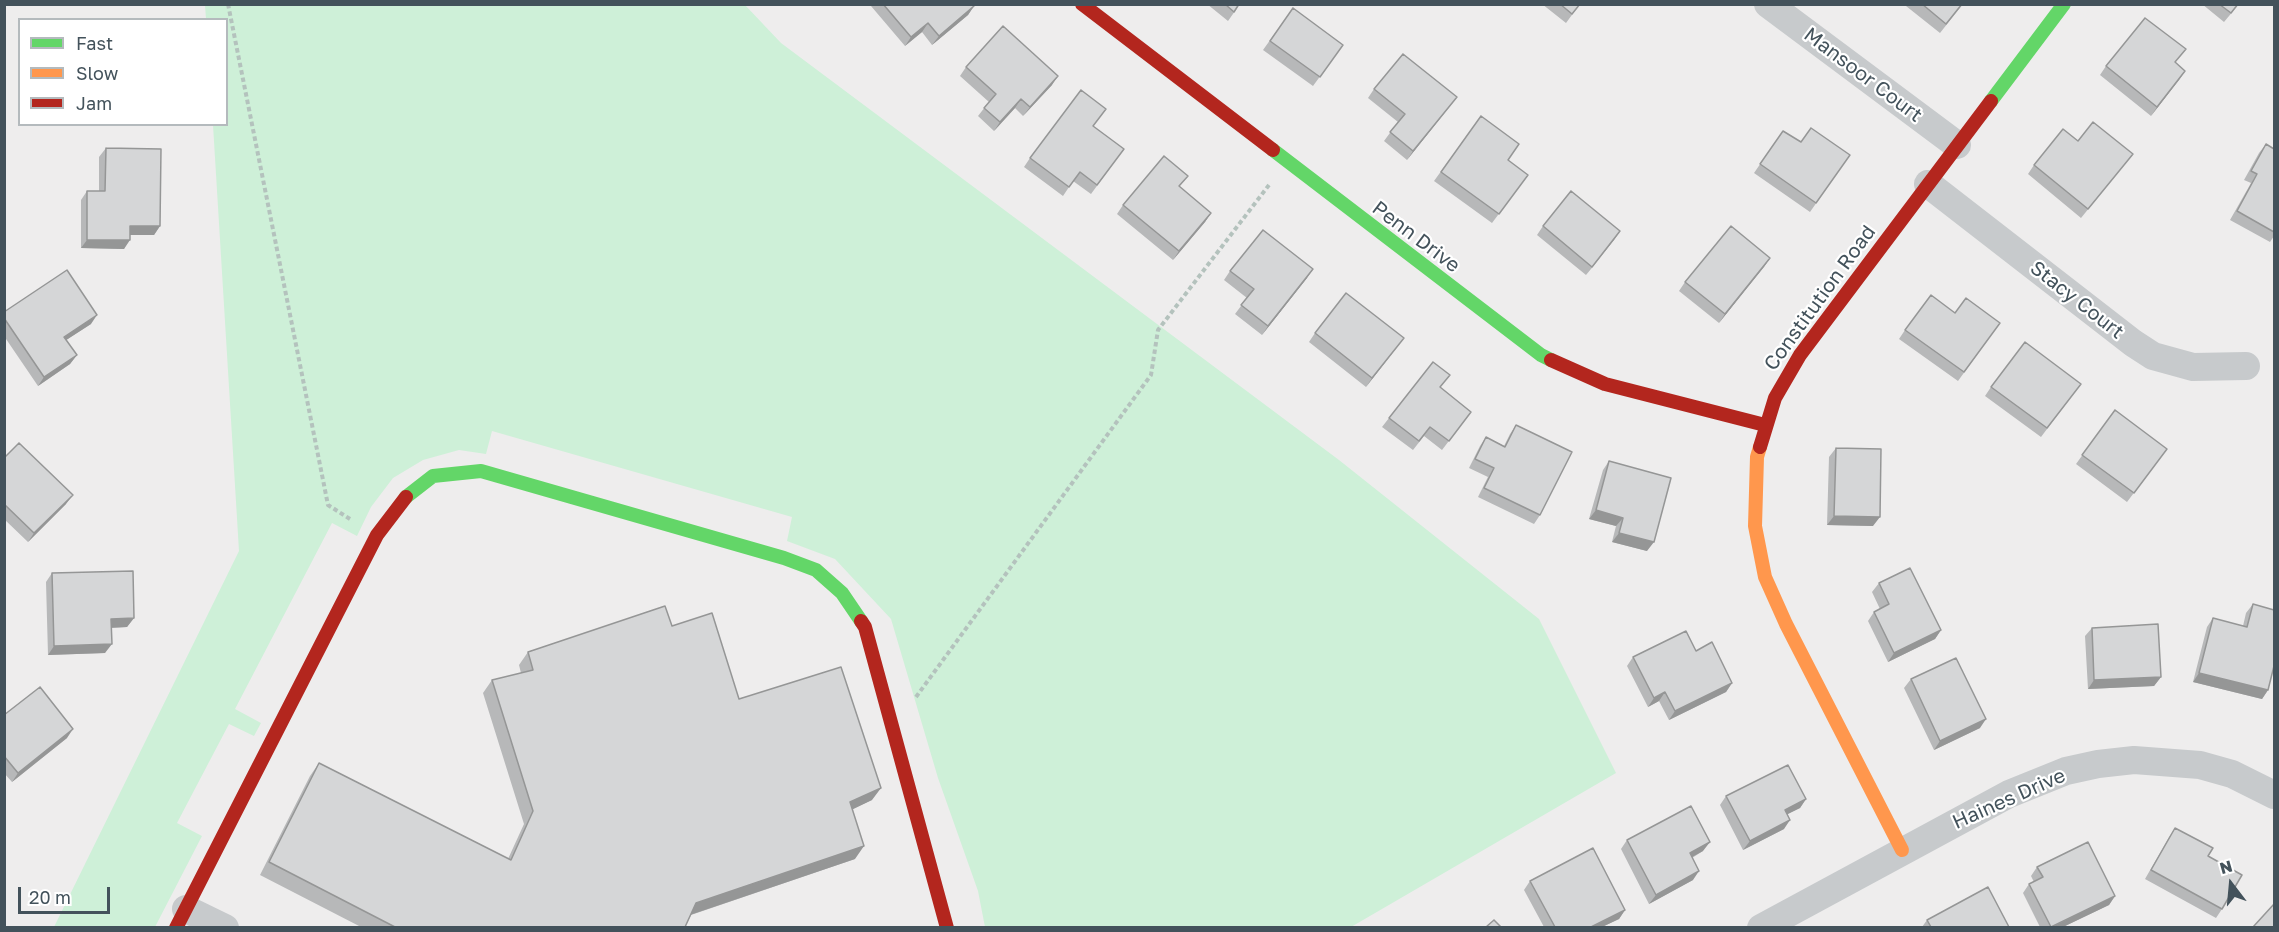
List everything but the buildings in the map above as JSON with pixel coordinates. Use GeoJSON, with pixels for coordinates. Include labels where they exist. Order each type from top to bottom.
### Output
{"type":"FeatureCollection","features":[{"type":"Feature","properties":{"kind":"street","name":"Penn Drive"},"geometry":{"type":"LineString","coordinates":[[1082,4],[1541,355],[1605,384],[1764,424]]}},
{"type":"Feature","properties":{"kind":"street","name":"Mansoor Court"},"geometry":{"type":"LineString","coordinates":[[1768,4],[1957,145]]}},
{"type":"Feature","properties":{"kind":"street","name":"Constitution Road"},"geometry":{"type":"LineString","coordinates":[[1902,850],[1786,624],[1765,577],[1758,553],[1754,502],[1757,457],[1764,424],[1787,375],[1813,335],[2064,4]]}},
{"type":"Feature","properties":{"kind":"street","name":"Stacy Court"},"geometry":{"type":"LineString","coordinates":[[1928,184],[2133,343],[2153,356],[2193,368],[2246,366]]}},
{"type":"Feature","properties":{"kind":"street"},"geometry":{"type":"LineString","coordinates":[[225,927],[181,918],[376,536],[400,502],[433,476],[482,471],[784,558],[816,570],[842,593],[865,627],[947,927]]}},
{"type":"Feature","properties":{"kind":"street","name":"Haines Drive"},"geometry":{"type":"LineString","coordinates":[[1761,927],[1902,850],[2037,781],[2098,764],[2134,760],[2200,765],[2232,774],[2274,795]]}},
{"type":"Feature","properties":{"kind":"path"},"geometry":{"type":"LineString","coordinates":[[228,4],[328,505],[376,536]]}},
{"type":"Feature","properties":{"kind":"path"},"geometry":{"type":"LineString","coordinates":[[893,729],[1151,375],[1158,330],[1287,162]]}},
{"type":"Feature","properties":{"kind":"green space"},"geometry":{"type":"Polygon","coordinates":[[[205,5],[745,5],[781,43],[1339,460],[1539,619],[1616,773],[1351,927],[985,927],[978,891],[938,778],[891,619],[835,559],[787,541],[792,517],[492,431],[486,454],[459,450],[423,460],[393,478],[371,507],[357,536],[332,523],[235,709],[261,723],[254,736],[229,724],[177,823],[202,836],[155,927],[54,927],[239,551],[213,126],[228,126],[228,18],[206,18],[205,5]]]}},
{"type":"Feature","properties":{"kind":"traffic: fast"},"geometry":{"type":"LineString","coordinates":[[1991,101],[2064,4]]}},
{"type":"Feature","properties":{"kind":"traffic: fast"},"geometry":{"type":"LineString","coordinates":[[1273,150],[1541,355],[1551,360]]}},
{"type":"Feature","properties":{"kind":"traffic: fast"},"geometry":{"type":"LineString","coordinates":[[406,497],[433,476],[481,471],[784,558],[816,570],[842,593],[861,621]]}},
{"type":"Feature","properties":{"kind":"traffic: slow"},"geometry":{"type":"LineString","coordinates":[[1760,447],[1757,457],[1755,526],[1765,577],[1786,624],[1902,850]]}},
{"type":"Feature","properties":{"kind":"traffic: jam"},"geometry":{"type":"LineString","coordinates":[[1082,4],[1273,150]]}},
{"type":"Feature","properties":{"kind":"traffic: jam"},"geometry":{"type":"LineString","coordinates":[[1760,447],[1775,398],[1800,355],[1991,101]]}},
{"type":"Feature","properties":{"kind":"traffic: jam"},"geometry":{"type":"LineString","coordinates":[[1551,360],[1605,384],[1765,425]]}},
{"type":"Feature","properties":{"kind":"traffic: jam"},"geometry":{"type":"LineString","coordinates":[[176,928],[377,535],[406,497]]}},
{"type":"Feature","properties":{"kind":"traffic: jam"},"geometry":{"type":"LineString","coordinates":[[861,621],[865,627],[947,928]]}}]}
